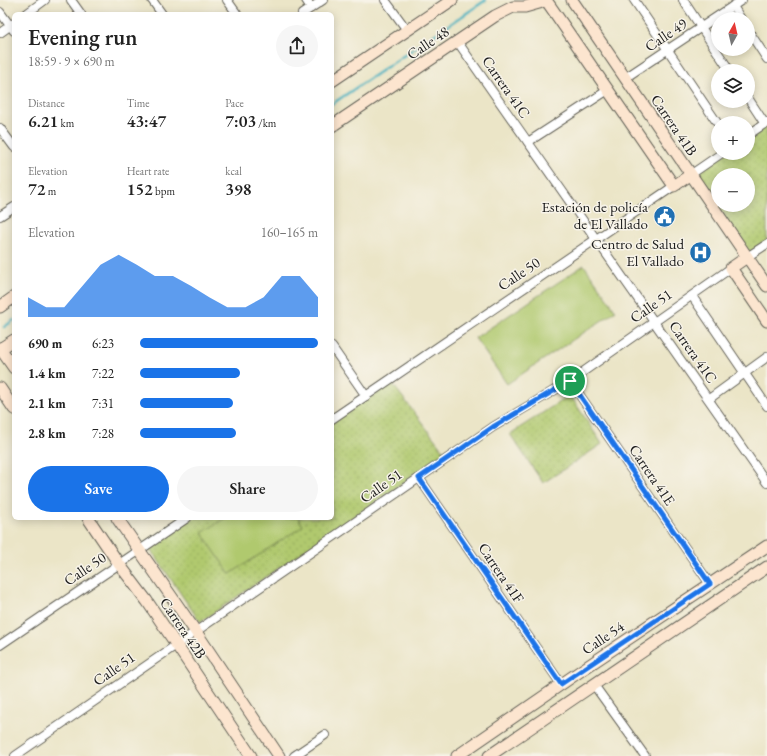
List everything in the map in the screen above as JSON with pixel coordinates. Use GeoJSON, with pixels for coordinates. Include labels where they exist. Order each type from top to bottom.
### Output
{"type":"FeatureCollection","features":[{"type":"Feature","properties":{"kind":"street"},"geometry":{"type":"LineString","coordinates":[[29,12],[45,0]]}},
{"type":"Feature","properties":{"kind":"street"},"geometry":{"type":"LineString","coordinates":[[71,0],[80,12]]}},
{"type":"Feature","properties":{"kind":"street"},"geometry":{"type":"LineString","coordinates":[[152,0],[161,12]]}},
{"type":"Feature","properties":{"kind":"street"},"geometry":{"type":"LineString","coordinates":[[227,0],[236,12]]}},
{"type":"Feature","properties":{"kind":"street"},"geometry":{"type":"LineString","coordinates":[[306,0],[311,8]]}},
{"type":"Feature","properties":{"kind":"street"},"geometry":{"type":"LineString","coordinates":[[305,12],[323,0]]}},
{"type":"Feature","properties":{"kind":"street"},"geometry":{"type":"LineString","coordinates":[[385,0],[407,30]]}},
{"type":"Feature","properties":{"kind":"street","name":"Calle 48"},"geometry":{"type":"LineString","coordinates":[[334,80],[452,0]]}},
{"type":"Feature","properties":{"kind":"street"},"geometry":{"type":"LineString","coordinates":[[546,0],[674,186]]}},
{"type":"Feature","properties":{"kind":"street","name":"Calle 48"},"geometry":{"type":"LineString","coordinates":[[334,125],[495,16],[513,7],[525,7],[546,0]]}},
{"type":"Feature","properties":{"kind":"street","name":"Carrera 41B"},"geometry":{"type":"LineString","coordinates":[[572,0],[767,286]]}},
{"type":"Feature","properties":{"kind":"street"},"geometry":{"type":"LineString","coordinates":[[634,0],[713,116]]}},
{"type":"Feature","properties":{"kind":"street"},"geometry":{"type":"LineString","coordinates":[[683,0],[726,64]]}},
{"type":"Feature","properties":{"kind":"street","name":"Calle 49"},"geometry":{"type":"LineString","coordinates":[[625,78],[742,0]]}},
{"type":"Feature","properties":{"kind":"street"},"geometry":{"type":"LineString","coordinates":[[733,6],[737,12]]}},
{"type":"Feature","properties":{"kind":"street"},"geometry":{"type":"LineString","coordinates":[[0,12],[12,26]]}},
{"type":"Feature","properties":{"kind":"street"},"geometry":{"type":"LineString","coordinates":[[0,33],[12,27]]}},
{"type":"Feature","properties":{"kind":"street"},"geometry":{"type":"LineString","coordinates":[[755,40],[767,58]]}},
{"type":"Feature","properties":{"kind":"street","name":"Carrera 41C"},"geometry":{"type":"LineString","coordinates":[[457,41],[766,481]]}},
{"type":"Feature","properties":{"kind":"street"},"geometry":{"type":"LineString","coordinates":[[528,142],[608,90]]}},
{"type":"Feature","properties":{"kind":"street"},"geometry":{"type":"LineString","coordinates":[[755,108],[766,123],[755,130]]}},
{"type":"Feature","properties":{"kind":"street"},"geometry":{"type":"LineString","coordinates":[[0,128],[12,144]]}},
{"type":"Feature","properties":{"kind":"street","name":"Calle 50"},"geometry":{"type":"LineString","coordinates":[[334,418],[712,160]]}},
{"type":"Feature","properties":{"kind":"street"},"geometry":{"type":"LineString","coordinates":[[0,216],[12,208]]}},
{"type":"Feature","properties":{"kind":"street","name":"Calle 51"},"geometry":{"type":"LineString","coordinates":[[15,756],[493,427],[570,381],[767,244]]}},
{"type":"Feature","properties":{"kind":"street"},"geometry":{"type":"LineString","coordinates":[[731,268],[767,321]]}},
{"type":"Feature","properties":{"kind":"street"},"geometry":{"type":"LineString","coordinates":[[692,296],[767,406]]}},
{"type":"Feature","properties":{"kind":"street"},"geometry":{"type":"LineString","coordinates":[[0,307],[12,298]]}},
{"type":"Feature","properties":{"kind":"street"},"geometry":{"type":"LineString","coordinates":[[12,341],[0,349],[12,365]]}},
{"type":"Feature","properties":{"kind":"street"},"geometry":{"type":"LineString","coordinates":[[334,350],[366,396]]}},
{"type":"Feature","properties":{"kind":"street"},"geometry":{"type":"LineString","coordinates":[[709,399],[767,357]]}},
{"type":"Feature","properties":{"kind":"street","name":"Carrera 41E"},"geometry":{"type":"LineString","coordinates":[[570,381],[710,584]]}},
{"type":"Feature","properties":{"kind":"street"},"geometry":{"type":"LineString","coordinates":[[0,389],[12,406]]}},
{"type":"Feature","properties":{"kind":"street","name":"Carrera 41F"},"geometry":{"type":"LineString","coordinates":[[419,478],[561,684]]}},
{"type":"Feature","properties":{"kind":"street","name":"Carrera 42B"},"geometry":{"type":"LineString","coordinates":[[89,520],[119,564],[147,601],[251,756]]}},
{"type":"Feature","properties":{"kind":"street","name":"Carrera 42B"},"geometry":{"type":"LineString","coordinates":[[117,520],[196,632],[279,756]]}},
{"type":"Feature","properties":{"kind":"street","name":"Calle 50"},"geometry":{"type":"LineString","coordinates":[[0,645],[184,520]]}},
{"type":"Feature","properties":{"kind":"street","name":"Calle 54"},"geometry":{"type":"LineString","coordinates":[[457,756],[561,684],[767,546]]}},
{"type":"Feature","properties":{"kind":"street"},"geometry":{"type":"LineString","coordinates":[[489,756],[767,566]]}},
{"type":"Feature","properties":{"kind":"street"},"geometry":{"type":"LineString","coordinates":[[594,685],[645,756]]}},
{"type":"Feature","properties":{"kind":"street"},"geometry":{"type":"LineString","coordinates":[[294,756],[325,735]]}},
{"type":"Feature","properties":{"kind":"green space"},"geometry":{"type":"Polygon","coordinates":[[[767,122],[767,244],[747,257],[716,212],[755,212],[755,168],[711,168],[711,205],[690,175],[712,160],[755,160],[755,130],[767,122]]]}},
{"type":"Feature","properties":{"kind":"green space"},"geometry":{"type":"Polygon","coordinates":[[[584,265],[616,311],[507,384],[475,338],[584,265]]]}},
{"type":"Feature","properties":{"kind":"green space"},"geometry":{"type":"Polygon","coordinates":[[[391,382],[446,454],[200,622],[149,547],[189,520],[334,520],[334,421],[391,382]]]}},
{"type":"Feature","properties":{"kind":"green space"},"geometry":{"type":"Polygon","coordinates":[[[570,395],[602,444],[543,483],[510,434],[570,395]]]}},
{"type":"Feature","properties":{"kind":"green space"},"geometry":{"type":"Polygon","coordinates":[[[222,520],[299,520],[303,526],[230,574],[202,533],[222,520]]]}},
{"type":"Feature","properties":{"kind":"waterway"},"geometry":{"type":"LineString","coordinates":[[334,103],[486,0]]}},
{"type":"Feature","properties":{"kind":"waterway"},"geometry":{"type":"LineString","coordinates":[[4,327],[12,321]]}},
{"type":"Feature","properties":{"kind":"place","name":"Estación de policía de El Vallado"},"geometry":{"type":"Point","coordinates":[664,216]}},
{"type":"Feature","properties":{"kind":"place","name":"Centro de Salud El Vallado"},"geometry":{"type":"Point","coordinates":[700,253]}},
{"type":"Feature","properties":{"kind":"route"},"geometry":{"type":"LineString","coordinates":[[570,381],[710,584],[561,684],[419,478],[493,427],[570,381]]}}]}
